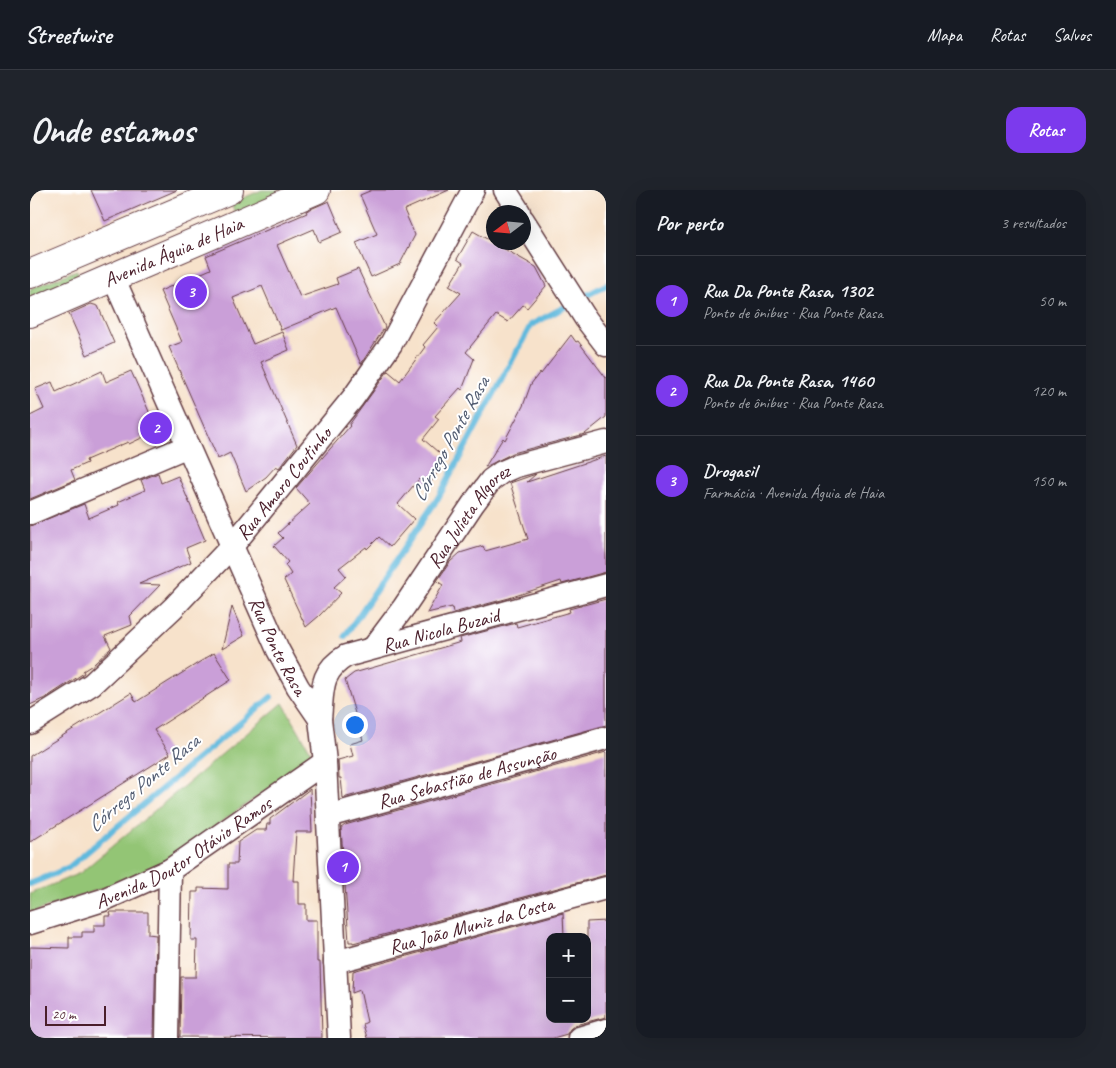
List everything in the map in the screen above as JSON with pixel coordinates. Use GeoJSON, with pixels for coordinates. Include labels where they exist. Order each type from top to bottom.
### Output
{"type":"FeatureCollection","features":[{"type":"Feature","properties":{"kind":"main road","name":"Avenida Águia de Haia"},"geometry":{"type":"LineString","coordinates":[[30,274],[106,260],[316,190]]}},
{"type":"Feature","properties":{"kind":"main road","name":"Avenida Águia de Haia"},"geometry":{"type":"LineString","coordinates":[[30,313],[106,260],[225,192]]}},
{"type":"Feature","properties":{"kind":"street","name":"Rua Amaro Coutinho"},"geometry":{"type":"LineString","coordinates":[[30,723],[92,684],[173,608],[232,545],[353,398],[391,344],[473,190]]}},
{"type":"Feature","properties":{"kind":"street"},"geometry":{"type":"LineString","coordinates":[[505,190],[515,205]]}},
{"type":"Feature","properties":{"kind":"street"},"geometry":{"type":"LineString","coordinates":[[531,231],[586,319],[606,345]]}},
{"type":"Feature","properties":{"kind":"street","name":"Rua Ponte Rasa"},"geometry":{"type":"LineString","coordinates":[[106,260],[278,650],[298,687],[320,719],[325,762],[339,1038]]}},
{"type":"Feature","properties":{"kind":"street","name":"Rua Julieta Algorez"},"geometry":{"type":"LineString","coordinates":[[374,648],[404,608],[473,504],[492,480],[502,472],[516,466],[606,442]]}},
{"type":"Feature","properties":{"kind":"street"},"geometry":{"type":"LineString","coordinates":[[30,513],[188,446]]}},
{"type":"Feature","properties":{"kind":"street","name":"Rua Nicola Buzaid"},"geometry":{"type":"LineString","coordinates":[[320,719],[325,678],[333,664],[346,656],[606,585]]}},
{"type":"Feature","properties":{"kind":"street","name":"Rua Sebastião de Assunção"},"geometry":{"type":"LineString","coordinates":[[328,816],[606,738]]}},
{"type":"Feature","properties":{"kind":"street","name":"Avenida Doutor Otávio Ramos"},"geometry":{"type":"LineString","coordinates":[[30,923],[103,900],[170,870],[325,762]]}},
{"type":"Feature","properties":{"kind":"street"},"geometry":{"type":"LineString","coordinates":[[167,1038],[170,870]]}},
{"type":"Feature","properties":{"kind":"street","name":"Rua João Muniz da Costa"},"geometry":{"type":"LineString","coordinates":[[336,962],[606,888]]}},
{"type":"Feature","properties":{"kind":"street"},"geometry":{"type":"LineString","coordinates":[[579,1038],[606,1030]]}},
{"type":"Feature","properties":{"kind":"green space"},"geometry":{"type":"Polygon","coordinates":[[[262,190],[293,190],[236,215],[231,203],[262,190]]]}},
{"type":"Feature","properties":{"kind":"green space"},"geometry":{"type":"Polygon","coordinates":[[[77,270],[80,278],[30,299],[30,289],[77,270]]]}},
{"type":"Feature","properties":{"kind":"green space"},"geometry":{"type":"Polygon","coordinates":[[[283,703],[314,757],[148,873],[30,913],[30,894],[80,873],[283,703]]]}},
{"type":"Feature","properties":{"kind":"building"},"geometry":{"type":"Polygon","coordinates":[[[91,190],[177,190],[105,221],[91,190]]]}},
{"type":"Feature","properties":{"kind":"building"},"geometry":{"type":"Polygon","coordinates":[[[372,190],[449,190],[404,210],[415,235],[400,264],[371,277],[356,243],[377,234],[360,195],[372,190]]]}},
{"type":"Feature","properties":{"kind":"building"},"geometry":{"type":"Polygon","coordinates":[[[329,201],[342,232],[319,242],[314,229],[277,245],[300,297],[338,284],[336,278],[358,269],[385,327],[361,364],[336,307],[281,330],[262,286],[233,298],[253,344],[282,332],[289,350],[261,362],[297,445],[279,468],[276,466],[266,477],[246,491],[230,453],[218,459],[169,347],[182,342],[160,291],[211,269],[206,256],[307,213],[306,211],[329,201]]]}},
{"type":"Feature","properties":{"kind":"building"},"geometry":{"type":"Polygon","coordinates":[[[473,231],[486,238],[486,250],[506,250],[536,267],[546,286],[527,308],[523,305],[508,322],[496,315],[466,352],[474,359],[462,390],[460,388],[435,416],[439,419],[423,439],[446,459],[428,487],[419,479],[398,504],[414,519],[390,547],[379,537],[367,549],[366,547],[339,568],[346,576],[334,587],[341,593],[306,627],[284,580],[291,574],[285,565],[288,562],[274,546],[283,538],[278,533],[310,504],[296,488],[350,426],[388,371],[400,381],[425,347],[423,345],[438,327],[434,323],[461,293],[449,286],[463,263],[457,259],[473,231]]]}},
{"type":"Feature","properties":{"kind":"building"},"geometry":{"type":"Polygon","coordinates":[[[91,304],[98,306],[114,343],[87,355],[69,314],[91,304]]]}},
{"type":"Feature","properties":{"kind":"building"},"geometry":{"type":"Polygon","coordinates":[[[571,335],[576,342],[578,341],[606,378],[606,417],[585,434],[513,453],[485,467],[503,438],[505,440],[523,406],[531,384],[571,335]]]}},
{"type":"Feature","properties":{"kind":"building"},"geometry":{"type":"Polygon","coordinates":[[[102,371],[106,382],[131,371],[151,416],[144,419],[150,434],[86,460],[87,463],[71,470],[75,480],[30,499],[30,416],[44,409],[35,389],[52,382],[56,392],[102,371]]]}},
{"type":"Feature","properties":{"kind":"building"},"geometry":{"type":"Polygon","coordinates":[[[606,456],[606,572],[562,584],[561,581],[509,598],[453,613],[452,607],[427,613],[443,585],[437,581],[450,562],[460,553],[483,546],[485,551],[528,539],[510,483],[536,474],[527,482],[606,456]]]}},
{"type":"Feature","properties":{"kind":"building"},"geometry":{"type":"Polygon","coordinates":[[[158,473],[161,483],[178,476],[205,540],[186,548],[191,562],[139,584],[160,585],[130,616],[132,625],[105,636],[111,648],[94,664],[83,671],[84,673],[47,697],[30,705],[30,526],[84,504],[89,518],[119,505],[118,502],[145,490],[141,480],[158,473]]]}},
{"type":"Feature","properties":{"kind":"building"},"geometry":{"type":"Polygon","coordinates":[[[606,599],[606,725],[343,798],[338,760],[353,756],[350,744],[363,740],[345,680],[354,673],[461,642],[460,638],[516,623],[517,627],[570,612],[569,609],[606,599]]]}},
{"type":"Feature","properties":{"kind":"building"},"geometry":{"type":"Polygon","coordinates":[[[232,607],[244,636],[222,649],[232,607]]]}},
{"type":"Feature","properties":{"kind":"building"},"geometry":{"type":"Polygon","coordinates":[[[214,653],[231,680],[154,730],[170,754],[30,842],[30,756],[131,693],[136,702],[214,653]]]}},
{"type":"Feature","properties":{"kind":"building"},"geometry":{"type":"Polygon","coordinates":[[[606,752],[606,875],[353,943],[349,942],[341,828],[345,825],[606,752]]]}},
{"type":"Feature","properties":{"kind":"building"},"geometry":{"type":"Polygon","coordinates":[[[310,789],[312,832],[296,832],[293,881],[299,881],[299,904],[306,904],[306,920],[317,920],[317,962],[320,962],[322,1038],[180,1037],[181,977],[196,977],[197,940],[191,940],[192,892],[198,892],[198,888],[228,889],[228,864],[237,864],[238,842],[256,830],[266,830],[267,824],[270,824],[270,819],[310,789]]]}},
{"type":"Feature","properties":{"kind":"building"},"geometry":{"type":"Polygon","coordinates":[[[110,912],[148,912],[148,934],[156,935],[154,1038],[30,1038],[30,947],[69,948],[69,937],[82,937],[82,932],[94,932],[94,925],[105,925],[105,916],[111,916],[110,912]]]}},
{"type":"Feature","properties":{"kind":"building"},"geometry":{"type":"Polygon","coordinates":[[[563,913],[564,933],[546,933],[546,1023],[583,1023],[575,1025],[567,1034],[553,1038],[367,1038],[363,1024],[367,1022],[360,990],[352,993],[353,971],[563,913]]]}},
{"type":"Feature","properties":{"kind":"building"},"geometry":{"type":"Polygon","coordinates":[[[606,921],[606,1017],[591,1021],[591,933],[587,933],[587,922],[606,921]]]}},
{"type":"Feature","properties":{"kind":"waterway","name":"Córrego Ponte Rasa"},"geometry":{"type":"LineString","coordinates":[[345,636],[438,498],[531,325],[606,285]]}},
{"type":"Feature","properties":{"kind":"waterway","name":"Córrego Ponte Rasa"},"geometry":{"type":"LineString","coordinates":[[30,884],[68,868],[271,697]]}},
{"type":"Feature","properties":{"kind":"place","name":"Drogasil"},"geometry":{"type":"Point","coordinates":[191,292]}},
{"type":"Feature","properties":{"kind":"place","name":"Rua Da Ponte Rasa, 1460"},"geometry":{"type":"Point","coordinates":[156,428]}},
{"type":"Feature","properties":{"kind":"place","name":"Rua Da Ponte Rasa, 1302"},"geometry":{"type":"Point","coordinates":[343,867]}}]}
